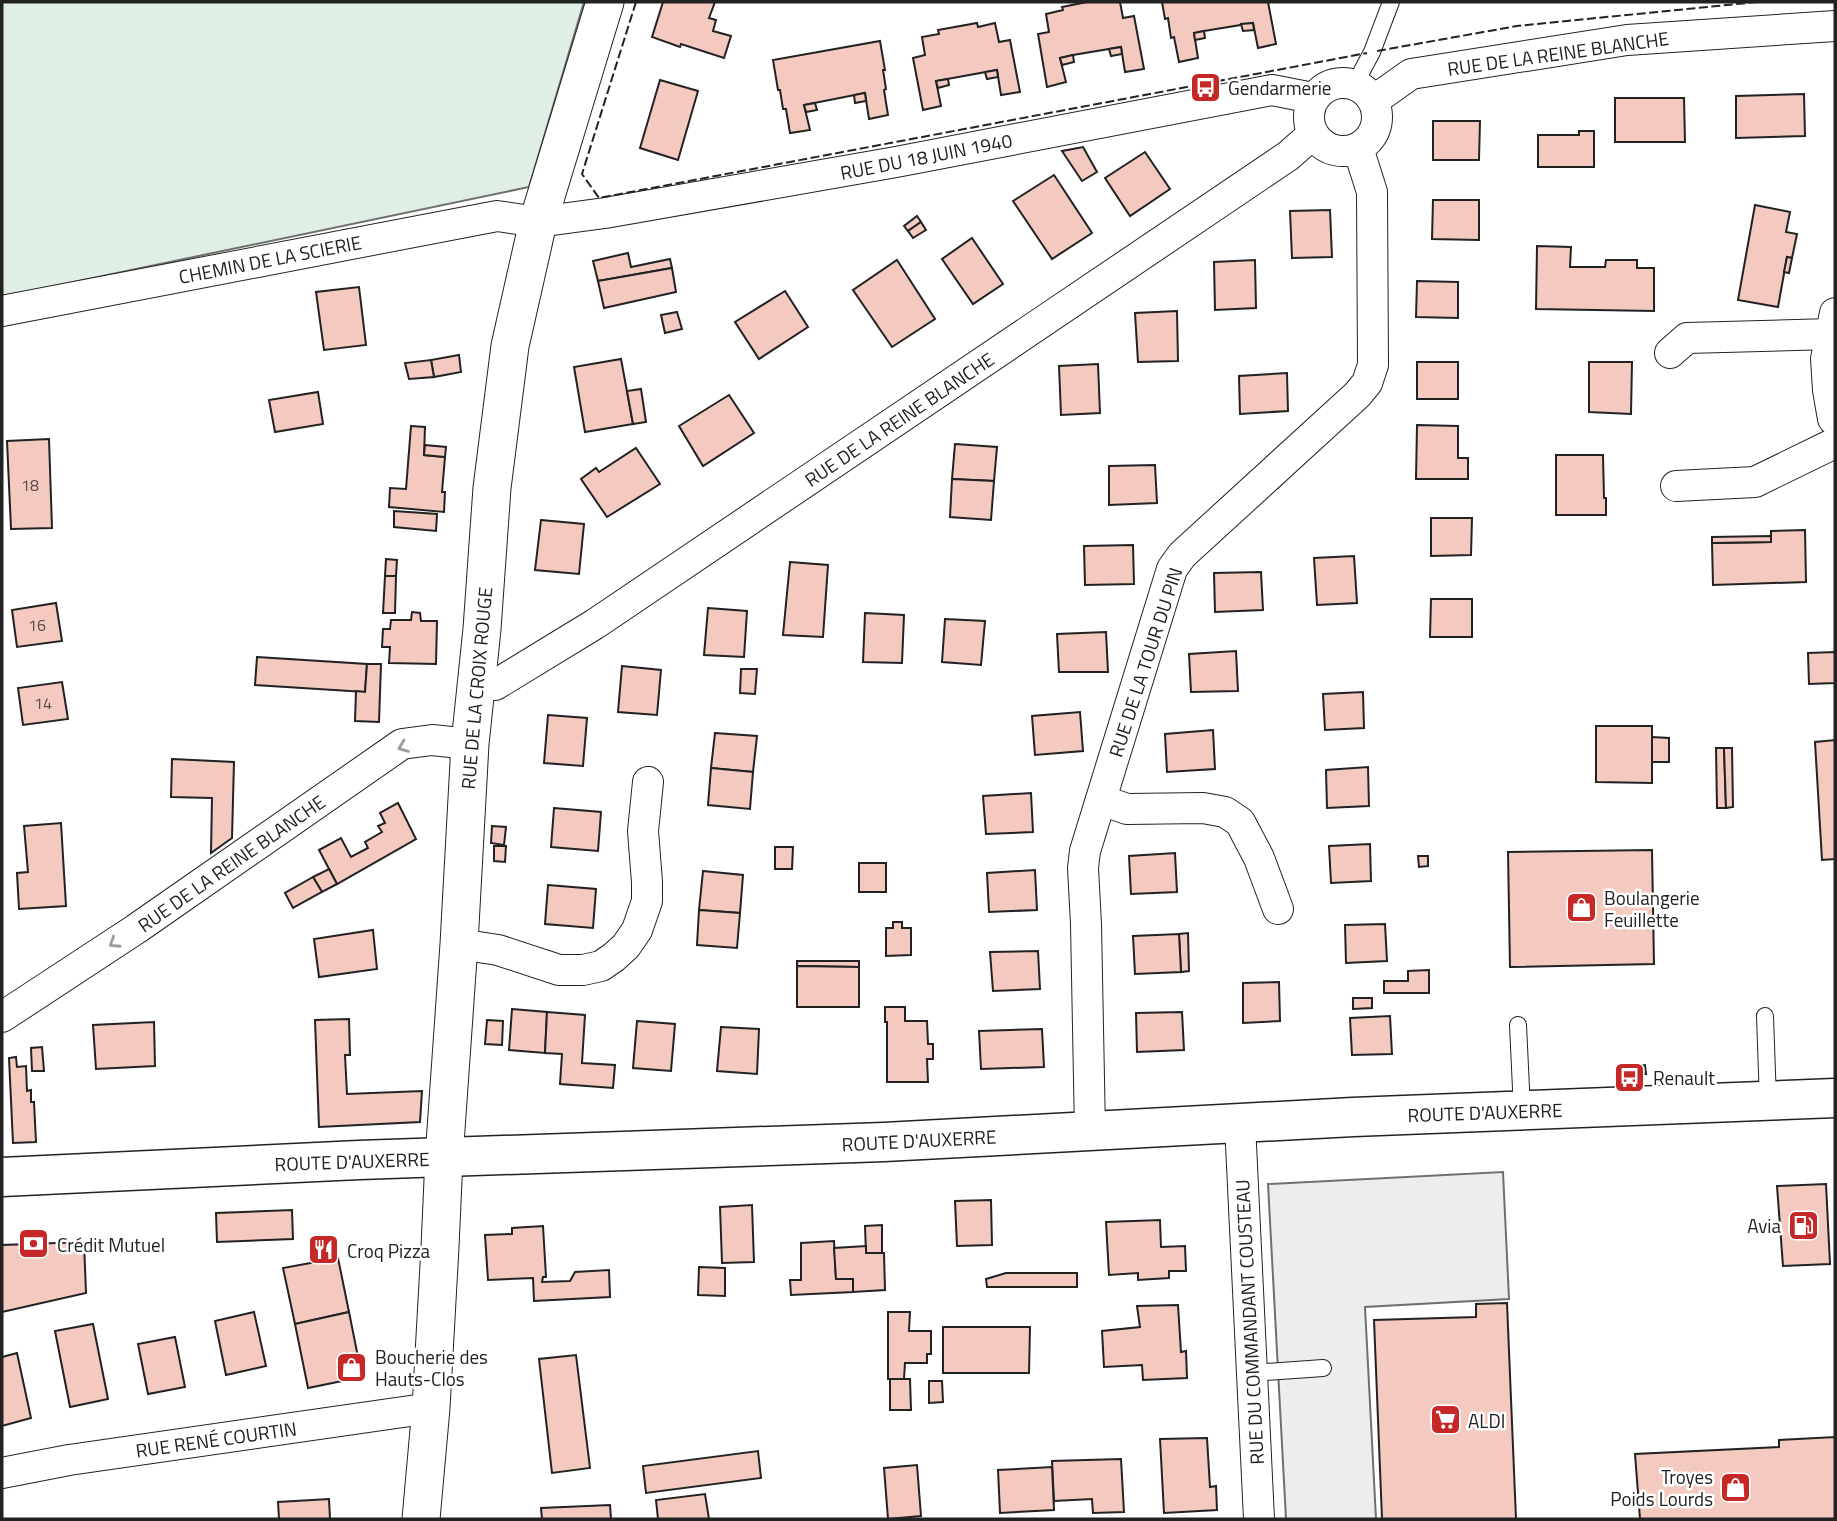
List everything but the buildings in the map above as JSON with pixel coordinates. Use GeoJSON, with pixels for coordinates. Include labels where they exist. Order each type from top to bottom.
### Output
{"type":"FeatureCollection","features":[{"type":"Feature","properties":{"kind":"main road","name":"ROUTE D'AUXERRE"},"geometry":{"type":"LineString","coordinates":[[2,1177],[359,1160],[884,1142],[1353,1117],[1835,1098]]}},
{"type":"Feature","properties":{"kind":"street","name":"RUE DE LA CROIX ROUGE"},"geometry":{"type":"LineString","coordinates":[[421,1519],[431,1408],[470,744],[492,488],[510,346],[538,222],[605,2]]}},
{"type":"Feature","properties":{"kind":"street","name":"RUE DE LA REINE BLANCHE"},"geometry":{"type":"LineString","coordinates":[[1364,93],[1411,74],[1627,40],[1835,26]]}},
{"type":"Feature","properties":{"kind":"street"},"geometry":{"type":"LineString","coordinates":[[1343,82],[1364,93],[1377,111],[1377,122],[1367,141],[1348,151],[1328,148],[1319,142],[1313,134],[1308,118],[1313,98],[1321,89],[1343,82]]}},
{"type":"Feature","properties":{"kind":"street","name":"RUE DU 18 JUIN 1940"},"geometry":{"type":"LineString","coordinates":[[538,222],[605,213],[896,162],[1272,90],[1313,98]]}},
{"type":"Feature","properties":{"kind":"street","name":"RUE DE LA REINE BLANCHE"},"geometry":{"type":"LineString","coordinates":[[476,685],[495,685],[595,624],[1288,156],[1313,134]]}},
{"type":"Feature","properties":{"kind":"street","name":"RUE DE LA TOUR DU PIN"},"geometry":{"type":"LineString","coordinates":[[1090,1131],[1083,868],[1085,851],[1172,569],[1182,555],[1367,383],[1373,365],[1372,192],[1358,148]]}},
{"type":"Feature","properties":{"kind":"street","name":"CHEMIN DE LA SCIERIE"},"geometry":{"type":"LineString","coordinates":[[2,311],[497,216],[538,222]]}},
{"type":"Feature","properties":{"kind":"street"},"geometry":{"type":"LineString","coordinates":[[1670,353],[1687,338],[1833,323],[1826,359],[1828,390],[1835,421]]}},
{"type":"Feature","properties":{"kind":"street"},"geometry":{"type":"LineString","coordinates":[[1676,486],[1755,482],[1835,443]]}},
{"type":"Feature","properties":{"kind":"street","name":"RUE DE LA REINE BLANCHE"},"geometry":{"type":"LineString","coordinates":[[2,1017],[136,929],[402,744],[432,740],[470,744]]}},
{"type":"Feature","properties":{"kind":"street"},"geometry":{"type":"LineString","coordinates":[[459,944],[498,950],[559,970],[583,970],[601,966],[614,957],[637,930],[647,901],[643,831],[648,782]]}},
{"type":"Feature","properties":{"kind":"street"},"geometry":{"type":"LineString","coordinates":[[1101,800],[1128,808],[1203,808],[1225,812],[1240,822],[1259,858],[1279,909]]}},
{"type":"Feature","properties":{"kind":"street","name":"RUE DU COMMANDANT COUSTEAU"},"geometry":{"type":"LineString","coordinates":[[1240,1124],[1259,1519]]}},
{"type":"Feature","properties":{"kind":"street","name":"RUE RENÉ COURTIN"},"geometry":{"type":"LineString","coordinates":[[2,1473],[69,1460],[431,1408]]}},
{"type":"Feature","properties":{"kind":"lane"},"geometry":{"type":"LineString","coordinates":[[1364,93],[1372,52],[1391,2]]}},
{"type":"Feature","properties":{"kind":"lane"},"geometry":{"type":"LineString","coordinates":[[1765,1016],[1768,1101]]}},
{"type":"Feature","properties":{"kind":"lane"},"geometry":{"type":"LineString","coordinates":[[1518,1026],[1522,1111]]}},
{"type":"Feature","properties":{"kind":"lane"},"geometry":{"type":"LineString","coordinates":[[1251,1373],[1322,1368]]}},
{"type":"Feature","properties":{"kind":"green space"},"geometry":{"type":"Polygon","coordinates":[[[2,2],[584,2],[529,187],[2,297],[2,2]]]}},
{"type":"Feature","properties":{"kind":"shaded area"},"geometry":{"type":"Polygon","coordinates":[[[1503,1172],[1509,1299],[1365,1307],[1376,1519],[1286,1519],[1268,1184],[1503,1172]]]}},
{"type":"Feature","properties":{"kind":"fence"},"geometry":{"type":"LineString","coordinates":[[636,2],[582,174],[599,198],[1367,53]]}},
{"type":"Feature","properties":{"kind":"fence"},"geometry":{"type":"LineString","coordinates":[[1377,51],[1517,26],[1757,2]]}},
{"type":"Feature","properties":{"kind":"place","name":"Gendarmerie"},"geometry":{"type":"Point","coordinates":[1205,87]}},
{"type":"Feature","properties":{"kind":"place","name":"Boulangerie Feuillette"},"geometry":{"type":"Point","coordinates":[1581,908]}},
{"type":"Feature","properties":{"kind":"place","name":"Renault"},"geometry":{"type":"Point","coordinates":[1630,1077]}},
{"type":"Feature","properties":{"kind":"place","name":"Avia"},"geometry":{"type":"Point","coordinates":[1804,1225]}},
{"type":"Feature","properties":{"kind":"place","name":"Crédit Mutuel"},"geometry":{"type":"Point","coordinates":[34,1244]}},
{"type":"Feature","properties":{"kind":"place","name":"Croq Pizza"},"geometry":{"type":"Point","coordinates":[324,1250]}},
{"type":"Feature","properties":{"kind":"place","name":"Boucherie des Hauts-Clos"},"geometry":{"type":"Point","coordinates":[352,1367]}},
{"type":"Feature","properties":{"kind":"place","name":"ALDI"},"geometry":{"type":"Point","coordinates":[1445,1420]}},
{"type":"Feature","properties":{"kind":"place","name":"Troyes Poids Lourds"},"geometry":{"type":"Point","coordinates":[1736,1487]}}]}
